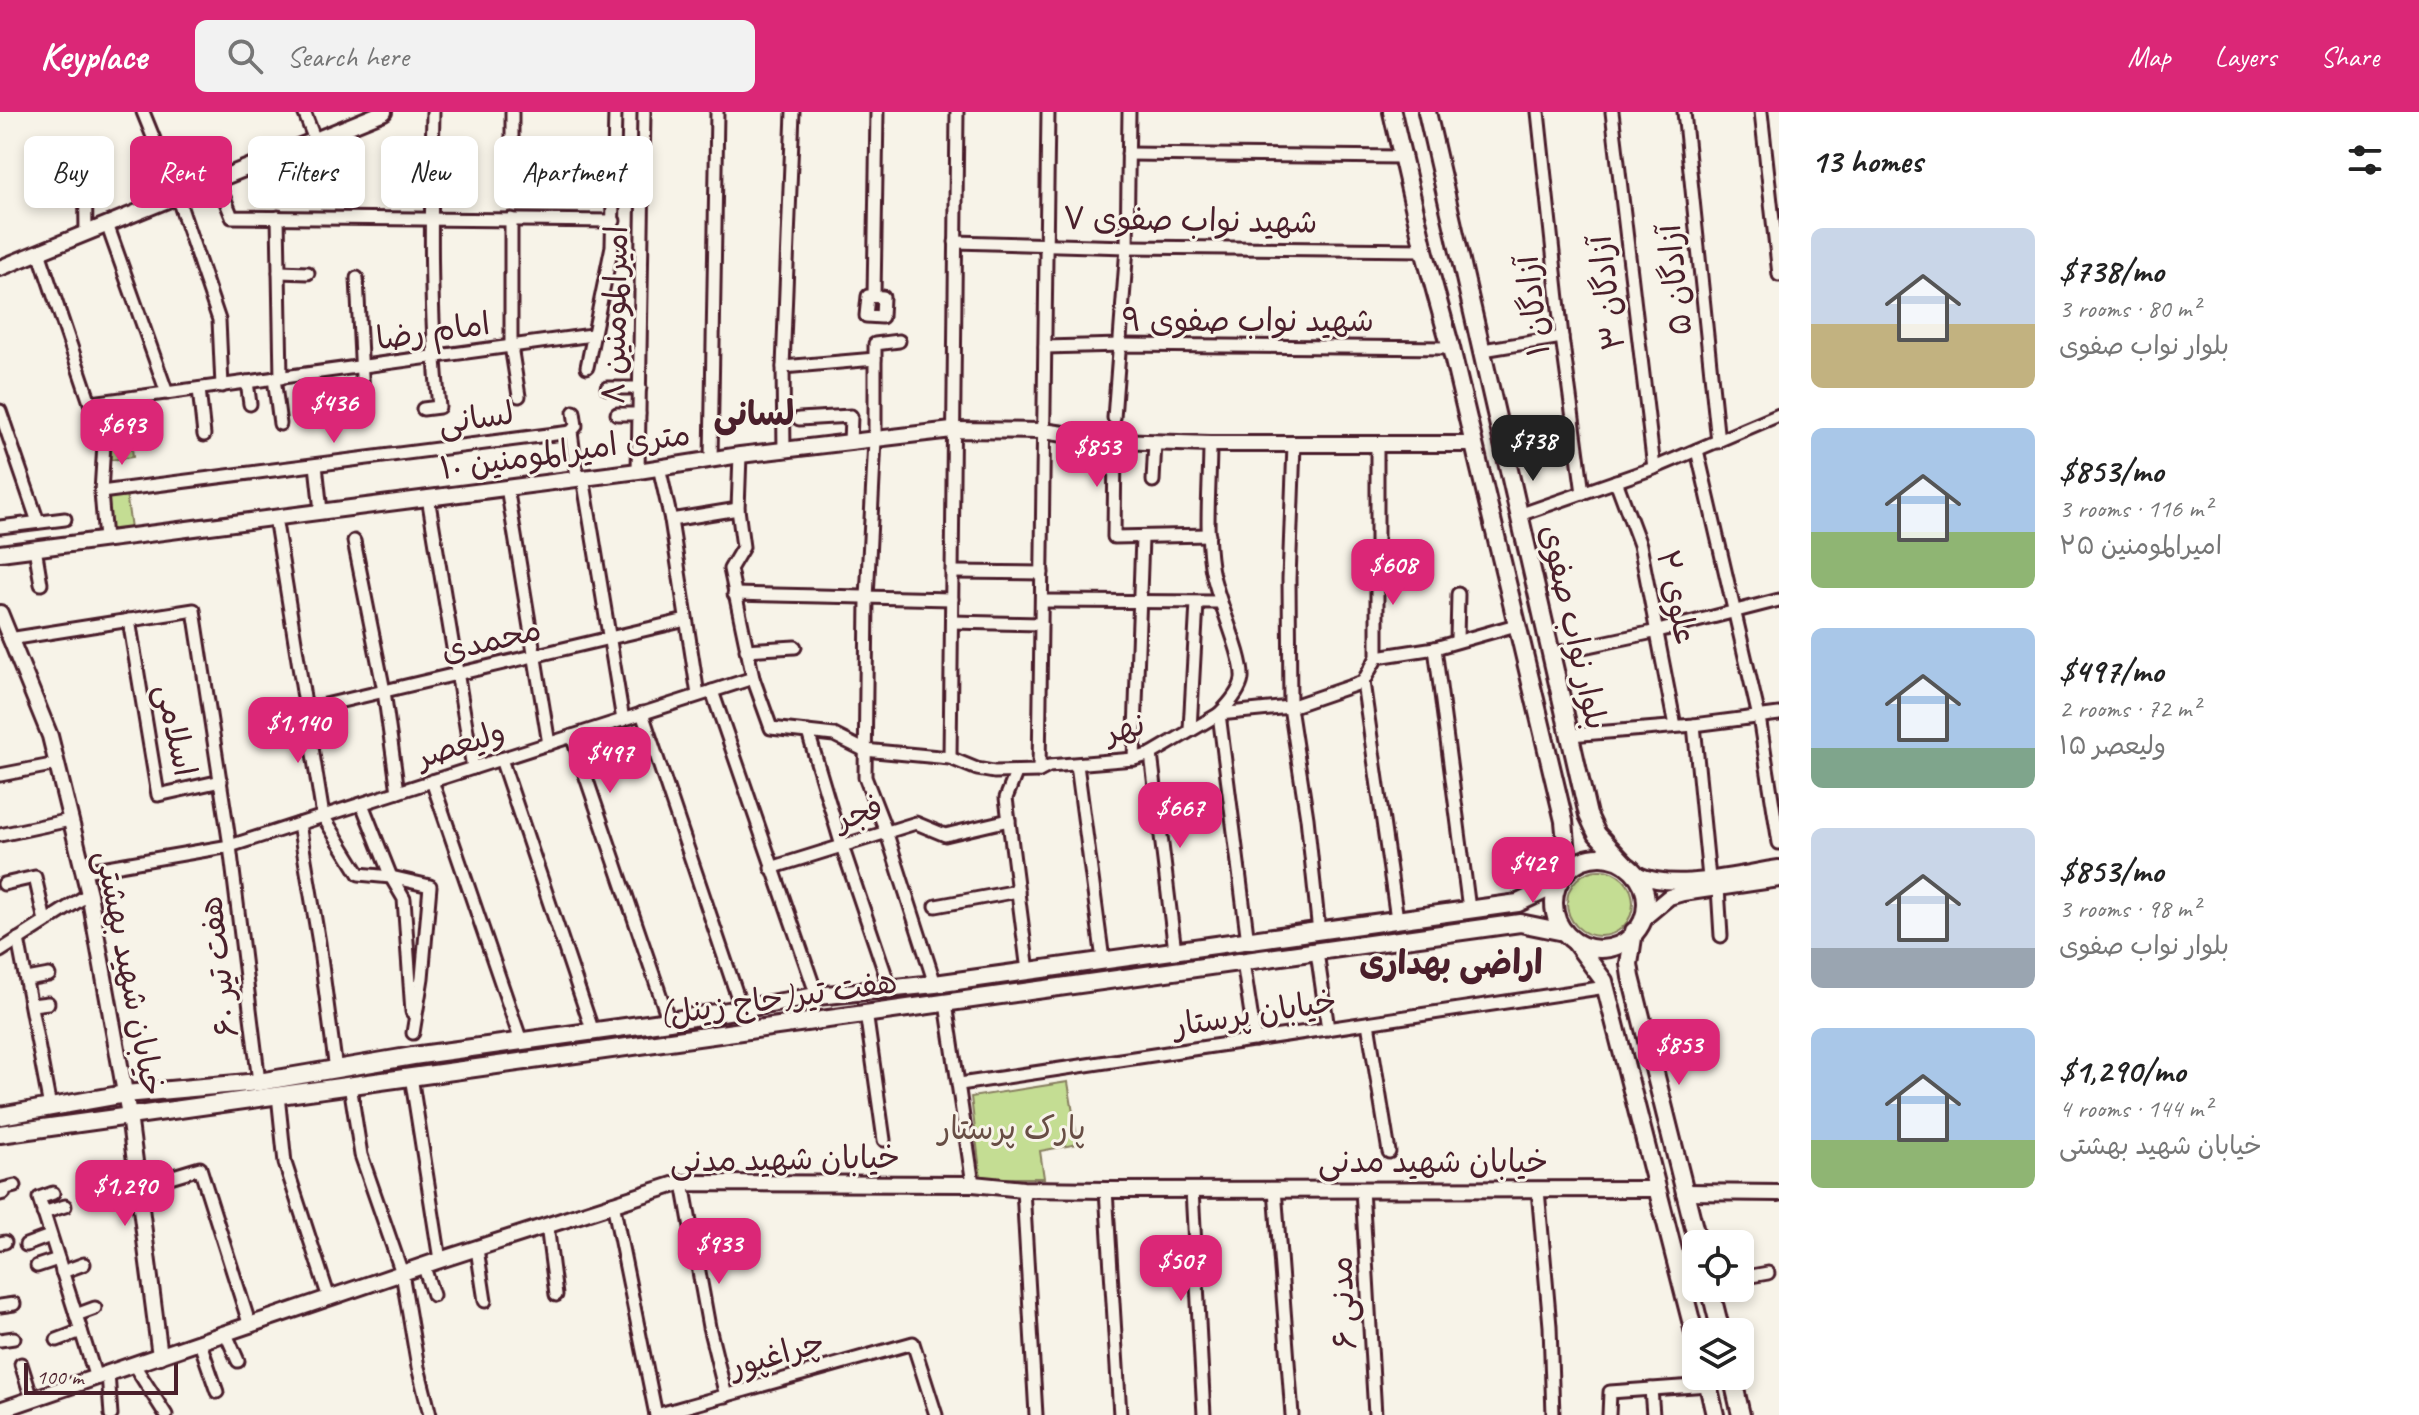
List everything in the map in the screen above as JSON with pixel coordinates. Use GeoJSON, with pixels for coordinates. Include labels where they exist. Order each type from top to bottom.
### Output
{"type":"FeatureCollection","features":[{"type":"Feature","properties":{"kind":"main road","name":"بلوار نواب صفوی"},"geometry":{"type":"LineString","coordinates":[[1392,112],[1564,821],[1567,854],[1560,879]]}},
{"type":"Feature","properties":{"kind":"main road","name":"بلوار نواب صفوی"},"geometry":{"type":"LineString","coordinates":[[1427,112],[1588,815],[1597,834],[1630,868]]}},
{"type":"Feature","properties":{"kind":"main road"},"geometry":{"type":"LineString","coordinates":[[1564,821],[1572,829],[1579,830],[1585,825],[1588,815]]}},
{"type":"Feature","properties":{"kind":"main road"},"geometry":{"type":"LineString","coordinates":[[1570,937],[1591,948],[1607,949],[1622,944],[1634,931],[1645,917],[1646,901],[1643,887],[1630,868],[1609,857],[1592,857],[1577,862],[1560,879],[1553,902],[1556,918],[1570,937],[1605,984],[1690,1318]]}},
{"type":"Feature","properties":{"kind":"main road","name":"هفت تیر(حاج زینل)"},"geometry":{"type":"LineString","coordinates":[[0,1116],[125,1094],[259,1082],[413,1056],[742,1010],[817,996],[935,984],[1518,903],[1560,879]]}},
{"type":"Feature","properties":{"kind":"main road"},"geometry":{"type":"LineString","coordinates":[[1518,903],[1528,913],[1520,923]]}},
{"type":"Feature","properties":{"kind":"main road","name":"هفت تیر(حاج زینل)"},"geometry":{"type":"LineString","coordinates":[[0,1134],[1520,923],[1570,937]]}},
{"type":"Feature","properties":{"kind":"main road"},"geometry":{"type":"LineString","coordinates":[[1634,931],[1629,964],[1631,977],[1694,1230]]}},
{"type":"Feature","properties":{"kind":"main road"},"geometry":{"type":"LineString","coordinates":[[1605,984],[1609,972],[1615,968],[1622,969],[1631,977]]}},
{"type":"Feature","properties":{"kind":"main road"},"geometry":{"type":"LineString","coordinates":[[1709,1390],[1715,1415]]}},
{"type":"Feature","properties":{"kind":"main road"},"geometry":{"type":"LineString","coordinates":[[1735,1390],[1741,1415]]}},
{"type":"Feature","properties":{"kind":"street"},"geometry":{"type":"LineString","coordinates":[[143,112],[153,136]]}},
{"type":"Feature","properties":{"kind":"street"},"geometry":{"type":"LineString","coordinates":[[304,112],[313,136]]}},
{"type":"Feature","properties":{"kind":"street"},"geometry":{"type":"LineString","coordinates":[[325,136],[384,112]]}},
{"type":"Feature","properties":{"kind":"street"},"geometry":{"type":"LineString","coordinates":[[423,409],[439,407],[434,357],[431,218],[433,112]]}},
{"type":"Feature","properties":{"kind":"street"},"geometry":{"type":"LineString","coordinates":[[512,112],[512,136]]}},
{"type":"Feature","properties":{"kind":"street"},"geometry":{"type":"LineString","coordinates":[[587,367],[612,246],[615,112]]}},
{"type":"Feature","properties":{"kind":"street","name":"امیرالمومنین ۸"},"geometry":{"type":"LineString","coordinates":[[638,471],[644,112]]}},
{"type":"Feature","properties":{"kind":"street"},"geometry":{"type":"LineString","coordinates":[[711,459],[717,112]]}},
{"type":"Feature","properties":{"kind":"street"},"geometry":{"type":"LineString","coordinates":[[784,451],[783,367],[793,112]]}},
{"type":"Feature","properties":{"kind":"street"},"geometry":{"type":"LineString","coordinates":[[874,296],[877,112]]}},
{"type":"Feature","properties":{"kind":"street"},"geometry":{"type":"LineString","coordinates":[[950,758],[957,112]]}},
{"type":"Feature","properties":{"kind":"street"},"geometry":{"type":"LineString","coordinates":[[1039,771],[1048,112]]}},
{"type":"Feature","properties":{"kind":"street"},"geometry":{"type":"LineString","coordinates":[[1114,418],[1127,247],[1129,112]]}},
{"type":"Feature","properties":{"kind":"street","name":"آزادگان ۱"},"geometry":{"type":"LineString","coordinates":[[1538,112],[1562,337],[1583,493]]}},
{"type":"Feature","properties":{"kind":"street","name":"آزادگان ۳"},"geometry":{"type":"LineString","coordinates":[[1612,112],[1654,468]]}},
{"type":"Feature","properties":{"kind":"street","name":"آزادگان ۵"},"geometry":{"type":"LineString","coordinates":[[1684,112],[1718,442]]}},
{"type":"Feature","properties":{"kind":"street"},"geometry":{"type":"LineString","coordinates":[[1761,112],[1779,275]]}},
{"type":"Feature","properties":{"kind":"street"},"geometry":{"type":"LineString","coordinates":[[1128,154],[1403,157]]}},
{"type":"Feature","properties":{"kind":"street"},"geometry":{"type":"LineString","coordinates":[[86,208],[86,233]]}},
{"type":"Feature","properties":{"kind":"street"},"geometry":{"type":"LineString","coordinates":[[0,268],[147,208]]}},
{"type":"Feature","properties":{"kind":"street"},"geometry":{"type":"LineString","coordinates":[[181,208],[219,320],[222,386]]}},
{"type":"Feature","properties":{"kind":"street"},"geometry":{"type":"LineString","coordinates":[[228,208],[232,217],[614,221]]}},
{"type":"Feature","properties":{"kind":"street"},"geometry":{"type":"LineString","coordinates":[[278,217],[280,424]]}},
{"type":"Feature","properties":{"kind":"street"},"geometry":{"type":"LineString","coordinates":[[511,219],[511,346],[519,396]]}},
{"type":"Feature","properties":{"kind":"street"},"geometry":{"type":"LineString","coordinates":[[107,224],[167,393]]}},
{"type":"Feature","properties":{"kind":"street","name":"شهید نواب صفوی ۷"},"geometry":{"type":"LineString","coordinates":[[955,242],[1424,250]]}},
{"type":"Feature","properties":{"kind":"street"},"geometry":{"type":"LineString","coordinates":[[39,252],[104,444],[101,492],[105,539]]}},
{"type":"Feature","properties":{"kind":"street"},"geometry":{"type":"LineString","coordinates":[[279,272],[308,273]]}},
{"type":"Feature","properties":{"kind":"street"},"geometry":{"type":"LineString","coordinates":[[357,278],[359,367],[364,416]]}},
{"type":"Feature","properties":{"kind":"street","name":"امام رضا"},"geometry":{"type":"LineString","coordinates":[[92,403],[592,335]]}},
{"type":"Feature","properties":{"kind":"street"},"geometry":{"type":"LineString","coordinates":[[1483,350],[1562,337]]}},
{"type":"Feature","properties":{"kind":"street"},"geometry":{"type":"LineString","coordinates":[[899,341],[875,344],[865,777],[886,831],[935,984]]}},
{"type":"Feature","properties":{"kind":"street","name":"شهید نواب صفوی ۹"},"geometry":{"type":"LineString","coordinates":[[1045,347],[1451,348]]}},
{"type":"Feature","properties":{"kind":"street"},"geometry":{"type":"LineString","coordinates":[[783,367],[875,359]]}},
{"type":"Feature","properties":{"kind":"street"},"geometry":{"type":"LineString","coordinates":[[247,382],[250,404]]}},
{"type":"Feature","properties":{"kind":"street"},"geometry":{"type":"LineString","coordinates":[[607,388],[640,388]]}},
{"type":"Feature","properties":{"kind":"street"},"geometry":{"type":"LineString","coordinates":[[199,389],[204,435]]}},
{"type":"Feature","properties":{"kind":"street"},"geometry":{"type":"LineString","coordinates":[[0,411],[38,522]]}},
{"type":"Feature","properties":{"kind":"street"},"geometry":{"type":"LineString","coordinates":[[574,412],[576,426],[571,432],[623,720]]}},
{"type":"Feature","properties":{"kind":"street"},"geometry":{"type":"LineString","coordinates":[[617,414],[639,414]]}},
{"type":"Feature","properties":{"kind":"street"},"geometry":{"type":"LineString","coordinates":[[1519,515],[1654,468],[1779,415]]}},
{"type":"Feature","properties":{"kind":"street"},"geometry":{"type":"LineString","coordinates":[[799,419],[851,416],[850,443]]}},
{"type":"Feature","properties":{"kind":"street","name":"۱۰ متری امیرالمومنین"},"geometry":{"type":"LineString","coordinates":[[0,553],[952,430],[1043,431],[1115,441],[1210,444],[1474,444]]}},
{"type":"Feature","properties":{"kind":"street","name":"لسانی"},"geometry":{"type":"LineString","coordinates":[[101,492],[571,432]]}},
{"type":"Feature","properties":{"kind":"street"},"geometry":{"type":"LineString","coordinates":[[1115,441],[1114,537],[1209,535]]}},
{"type":"Feature","properties":{"kind":"street"},"geometry":{"type":"LineString","coordinates":[[1153,481],[1155,442]]}},
{"type":"Feature","properties":{"kind":"street"},"geometry":{"type":"LineString","coordinates":[[1210,444],[1211,567],[1242,680],[1231,702],[1219,714],[1248,942]]}},
{"type":"Feature","properties":{"kind":"street"},"geometry":{"type":"LineString","coordinates":[[1294,445],[1289,579],[1290,707],[1307,818],[1319,932]]}},
{"type":"Feature","properties":{"kind":"street"},"geometry":{"type":"LineString","coordinates":[[1377,446],[1377,657],[1363,682],[1397,919]]}},
{"type":"Feature","properties":{"kind":"street"},"geometry":{"type":"LineString","coordinates":[[1697,450],[1759,717],[1779,843]]}},
{"type":"Feature","properties":{"kind":"street"},"geometry":{"type":"LineString","coordinates":[[740,455],[738,509],[743,547],[730,569],[753,678]]}},
{"type":"Feature","properties":{"kind":"street"},"geometry":{"type":"LineString","coordinates":[[316,465],[321,511]]}},
{"type":"Feature","properties":{"kind":"street"},"geometry":{"type":"LineString","coordinates":[[659,467],[671,520],[698,695]]}},
{"type":"Feature","properties":{"kind":"street","name":"علوی ۲"},"geometry":{"type":"LineString","coordinates":[[1616,481],[1640,545],[1675,726]]}},
{"type":"Feature","properties":{"kind":"street"},"geometry":{"type":"LineString","coordinates":[[507,487],[549,744]]}},
{"type":"Feature","properties":{"kind":"street"},"geometry":{"type":"LineString","coordinates":[[428,497],[473,768]]}},
{"type":"Feature","properties":{"kind":"street"},"geometry":{"type":"LineString","coordinates":[[671,520],[738,509]]}},
{"type":"Feature","properties":{"kind":"street"},"geometry":{"type":"LineString","coordinates":[[275,517],[323,816],[359,874],[430,886],[422,978],[413,1033]]}},
{"type":"Feature","properties":{"kind":"street"},"geometry":{"type":"LineString","coordinates":[[0,527],[65,519]]}},
{"type":"Feature","properties":{"kind":"street"},"geometry":{"type":"LineString","coordinates":[[1134,759],[1142,538]]}},
{"type":"Feature","properties":{"kind":"street"},"geometry":{"type":"LineString","coordinates":[[354,541],[384,691],[398,792]]}},
{"type":"Feature","properties":{"kind":"street"},"geometry":{"type":"LineString","coordinates":[[35,548],[41,584]]}},
{"type":"Feature","properties":{"kind":"street"},"geometry":{"type":"LineString","coordinates":[[952,572],[1042,573]]}},
{"type":"Feature","properties":{"kind":"street"},"geometry":{"type":"LineString","coordinates":[[734,594],[952,599]]}},
{"type":"Feature","properties":{"kind":"street"},"geometry":{"type":"LineString","coordinates":[[1457,640],[1458,594]]}},
{"type":"Feature","properties":{"kind":"street"},"geometry":{"type":"LineString","coordinates":[[1551,654],[1779,600]]}},
{"type":"Feature","properties":{"kind":"street"},"geometry":{"type":"LineString","coordinates":[[1042,601],[1219,602]]}},
{"type":"Feature","properties":{"kind":"street"},"geometry":{"type":"LineString","coordinates":[[1190,729],[1197,603]]}},
{"type":"Feature","properties":{"kind":"street","name":"هفت تیر ۶۰"},"geometry":{"type":"LineString","coordinates":[[129,620],[194,610],[230,846],[259,1082]]}},
{"type":"Feature","properties":{"kind":"street","name":"خیابان شهید بهشتی"},"geometry":{"type":"LineString","coordinates":[[0,613],[50,736],[89,894],[140,1186],[160,1356]]}},
{"type":"Feature","properties":{"kind":"street"},"geometry":{"type":"LineString","coordinates":[[9,639],[129,620]]}},
{"type":"Feature","properties":{"kind":"street","name":"اسلامی"},"geometry":{"type":"LineString","coordinates":[[129,620],[158,795],[221,781]]}},
{"type":"Feature","properties":{"kind":"street","name":"محمدی"},"geometry":{"type":"LineString","coordinates":[[308,709],[686,620]]}},
{"type":"Feature","properties":{"kind":"street"},"geometry":{"type":"LineString","coordinates":[[952,622],[1041,624]]}},
{"type":"Feature","properties":{"kind":"street"},"geometry":{"type":"LineString","coordinates":[[1377,657],[1435,648],[1516,625]]}},
{"type":"Feature","properties":{"kind":"street"},"geometry":{"type":"LineString","coordinates":[[746,650],[795,647]]}},
{"type":"Feature","properties":{"kind":"street"},"geometry":{"type":"LineString","coordinates":[[1435,648],[1469,909]]}},
{"type":"Feature","properties":{"kind":"street","name":"نهر"},"geometry":{"type":"LineString","coordinates":[[753,678],[771,728],[834,735],[864,750],[950,758],[977,769],[1016,773],[1039,771],[1049,766],[1134,759],[1151,754],[1219,714],[1290,707],[1363,682]]}},
{"type":"Feature","properties":{"kind":"street","name":"ولیعصر"},"geometry":{"type":"LineString","coordinates":[[84,871],[230,846],[753,678]]}},
{"type":"Feature","properties":{"kind":"street"},"geometry":{"type":"LineString","coordinates":[[712,691],[817,996]]}},
{"type":"Feature","properties":{"kind":"street"},"geometry":{"type":"LineString","coordinates":[[642,713],[742,1010]]}},
{"type":"Feature","properties":{"kind":"street"},"geometry":{"type":"LineString","coordinates":[[1570,735],[1694,725],[1779,714]]}},
{"type":"Feature","properties":{"kind":"street"},"geometry":{"type":"LineString","coordinates":[[1694,725],[1721,936]]}},
{"type":"Feature","properties":{"kind":"street"},"geometry":{"type":"LineString","coordinates":[[808,732],[890,988]]}},
{"type":"Feature","properties":{"kind":"street"},"geometry":{"type":"LineString","coordinates":[[572,736],[669,1021]]}},
{"type":"Feature","properties":{"kind":"street"},"geometry":{"type":"LineString","coordinates":[[1151,754],[1175,951]]}},
{"type":"Feature","properties":{"kind":"street"},"geometry":{"type":"LineString","coordinates":[[501,759],[593,1032]]}},
{"type":"Feature","properties":{"kind":"street"},"geometry":{"type":"LineString","coordinates":[[0,775],[57,764]]}},
{"type":"Feature","properties":{"kind":"street"},"geometry":{"type":"LineString","coordinates":[[1077,765],[1103,960]]}},
{"type":"Feature","properties":{"kind":"street"},"geometry":{"type":"LineString","coordinates":[[1016,773],[1006,798],[1028,971]]}},
{"type":"Feature","properties":{"kind":"street"},"geometry":{"type":"LineString","coordinates":[[432,781],[521,1041]]}},
{"type":"Feature","properties":{"kind":"street"},"geometry":{"type":"LineString","coordinates":[[362,804],[391,877],[404,899],[413,1056]]}},
{"type":"Feature","properties":{"kind":"street"},"geometry":{"type":"LineString","coordinates":[[0,835],[70,820]]}},
{"type":"Feature","properties":{"kind":"street","name":"فجر"},"geometry":{"type":"LineString","coordinates":[[771,868],[916,823],[945,835],[1009,820]]}},
{"type":"Feature","properties":{"kind":"street"},"geometry":{"type":"LineString","coordinates":[[299,824],[336,1070]]}},
{"type":"Feature","properties":{"kind":"street"},"geometry":{"type":"LineString","coordinates":[[1630,868],[1658,882],[1779,879]]}},
{"type":"Feature","properties":{"kind":"street"},"geometry":{"type":"LineString","coordinates":[[1645,917],[1669,897],[1779,868]]}},
{"type":"Feature","properties":{"kind":"street"},"geometry":{"type":"LineString","coordinates":[[4,884],[35,877],[45,921]]}},
{"type":"Feature","properties":{"kind":"street"},"geometry":{"type":"LineString","coordinates":[[936,906],[1018,891]]}},
{"type":"Feature","properties":{"kind":"street"},"geometry":{"type":"LineString","coordinates":[[0,951],[89,894]]}},
{"type":"Feature","properties":{"kind":"street"},"geometry":{"type":"LineString","coordinates":[[18,939],[50,1107]]}},
{"type":"Feature","properties":{"kind":"street"},"geometry":{"type":"LineString","coordinates":[[1317,952],[1328,1029]]}},
{"type":"Feature","properties":{"kind":"street"},"geometry":{"type":"LineString","coordinates":[[1243,962],[1255,1040]]}},
{"type":"Feature","properties":{"kind":"street"},"geometry":{"type":"LineString","coordinates":[[27,979],[49,975]]}},
{"type":"Feature","properties":{"kind":"street","name":"خیابان پرستار"},"geometry":{"type":"LineString","coordinates":[[960,1084],[1605,984]]}},
{"type":"Feature","properties":{"kind":"street"},"geometry":{"type":"LineString","coordinates":[[32,1005],[48,1003]]}},
{"type":"Feature","properties":{"kind":"street"},"geometry":{"type":"LineString","coordinates":[[946,1003],[973,1184]]}},
{"type":"Feature","properties":{"kind":"street"},"geometry":{"type":"LineString","coordinates":[[866,1012],[884,1140]]}},
{"type":"Feature","properties":{"kind":"street"},"geometry":{"type":"LineString","coordinates":[[1368,1023],[1389,1152]]}},
{"type":"Feature","properties":{"kind":"street"},"geometry":{"type":"LineString","coordinates":[[28,1067],[42,1065]]}},
{"type":"Feature","properties":{"kind":"street"},"geometry":{"type":"LineString","coordinates":[[411,1076],[440,1260]]}},
{"type":"Feature","properties":{"kind":"street"},"geometry":{"type":"LineString","coordinates":[[350,1085],[361,1155],[402,1273],[418,1367],[430,1415]]}},
{"type":"Feature","properties":{"kind":"street"},"geometry":{"type":"LineString","coordinates":[[278,1095],[285,1163],[329,1298]]}},
{"type":"Feature","properties":{"kind":"street"},"geometry":{"type":"LineString","coordinates":[[140,1186],[200,1168],[250,1326]]}},
{"type":"Feature","properties":{"kind":"street"},"geometry":{"type":"LineString","coordinates":[[683,1183],[709,1327],[726,1396]]}},
{"type":"Feature","properties":{"kind":"street","name":"خیابان شهید مدنی"},"geometry":{"type":"LineString","coordinates":[[0,1410],[440,1260],[683,1183],[973,1184],[1023,1189],[1106,1190],[1656,1189]]}},
{"type":"Feature","properties":{"kind":"street"},"geometry":{"type":"LineString","coordinates":[[0,1194],[4,1193],[3,1189],[15,1186]]}},
{"type":"Feature","properties":{"kind":"street"},"geometry":{"type":"LineString","coordinates":[[1023,1189],[1036,1415]]}},
{"type":"Feature","properties":{"kind":"street"},"geometry":{"type":"LineString","coordinates":[[1275,1189],[1292,1415]]}},
{"type":"Feature","properties":{"kind":"street","name":"مدنی ۶"},"geometry":{"type":"LineString","coordinates":[[1362,1189],[1375,1415]]}},
{"type":"Feature","properties":{"kind":"street"},"geometry":{"type":"LineString","coordinates":[[1106,1190],[1120,1415]]}},
{"type":"Feature","properties":{"kind":"street"},"geometry":{"type":"LineString","coordinates":[[1192,1190],[1204,1415]]}},
{"type":"Feature","properties":{"kind":"street"},"geometry":{"type":"LineString","coordinates":[[1538,1190],[1550,1326],[1553,1415]]}},
{"type":"Feature","properties":{"kind":"street"},"geometry":{"type":"LineString","coordinates":[[1684,1192],[1779,1193]]}},
{"type":"Feature","properties":{"kind":"street"},"geometry":{"type":"LineString","coordinates":[[53,1193],[39,1198],[81,1331],[102,1376],[111,1415]]}},
{"type":"Feature","properties":{"kind":"street"},"geometry":{"type":"LineString","coordinates":[[613,1203],[656,1415]]}},
{"type":"Feature","properties":{"kind":"street"},"geometry":{"type":"LineString","coordinates":[[43,1213],[65,1206]]}},
{"type":"Feature","properties":{"kind":"street"},"geometry":{"type":"LineString","coordinates":[[547,1225],[556,1295]]}},
{"type":"Feature","properties":{"kind":"street"},"geometry":{"type":"LineString","coordinates":[[26,1245],[50,1236]]}},
{"type":"Feature","properties":{"kind":"street"},"geometry":{"type":"LineString","coordinates":[[477,1249],[485,1301]]}},
{"type":"Feature","properties":{"kind":"street"},"geometry":{"type":"LineString","coordinates":[[37,1266],[58,1259]]}},
{"type":"Feature","properties":{"kind":"street"},"geometry":{"type":"LineString","coordinates":[[62,1272],[84,1264]]}},
{"type":"Feature","properties":{"kind":"street"},"geometry":{"type":"LineString","coordinates":[[424,1267],[433,1295]]}},
{"type":"Feature","properties":{"kind":"street"},"geometry":{"type":"LineString","coordinates":[[1754,1276],[1768,1273]]}},
{"type":"Feature","properties":{"kind":"street"},"geometry":{"type":"LineString","coordinates":[[0,1306],[14,1304]]}},
{"type":"Feature","properties":{"kind":"street"},"geometry":{"type":"LineString","coordinates":[[76,1315],[95,1308]]}},
{"type":"Feature","properties":{"kind":"street"},"geometry":{"type":"LineString","coordinates":[[57,1340],[81,1331]]}},
{"type":"Feature","properties":{"kind":"street"},"geometry":{"type":"LineString","coordinates":[[226,1334],[238,1361]]}},
{"type":"Feature","properties":{"kind":"street"},"geometry":{"type":"LineString","coordinates":[[0,1340],[14,1338]]}},
{"type":"Feature","properties":{"kind":"street"},"geometry":{"type":"LineString","coordinates":[[200,1343],[217,1392]]}},
{"type":"Feature","properties":{"kind":"street","name":"چراغپور"},"geometry":{"type":"LineString","coordinates":[[656,1415],[913,1343],[936,1415]]}},
{"type":"Feature","properties":{"kind":"street"},"geometry":{"type":"LineString","coordinates":[[21,1364],[32,1399]]}},
{"type":"Feature","properties":{"kind":"street"},"geometry":{"type":"LineString","coordinates":[[134,1365],[166,1415]]}},
{"type":"Feature","properties":{"kind":"street"},"geometry":{"type":"LineString","coordinates":[[1609,1415],[1610,1392],[1682,1384]]}},
{"type":"Feature","properties":{"kind":"street"},"geometry":{"type":"LineString","coordinates":[[1651,1389],[1653,1415]]}},
{"type":"Feature","properties":{"kind":"green space"},"geometry":{"type":"Polygon","coordinates":[[[127,402],[133,457],[110,460],[111,440],[102,408],[127,402]]]}},
{"type":"Feature","properties":{"kind":"green space"},"geometry":{"type":"Polygon","coordinates":[[[126,493],[131,528],[109,530],[107,496],[126,493]]]}},
{"type":"Feature","properties":{"kind":"green space"},"geometry":{"type":"Polygon","coordinates":[[[1600,870],[1613,873],[1623,880],[1630,890],[1633,903],[1630,916],[1623,926],[1613,933],[1600,936],[1587,933],[1577,926],[1570,916],[1567,903],[1570,890],[1577,880],[1587,873],[1600,870]]]}},
{"type":"Feature","properties":{"kind":"green space","name":"پارک پرستار"},"geometry":{"type":"Polygon","coordinates":[[[1068,1082],[1078,1144],[1040,1151],[1044,1178],[981,1178],[971,1097],[1068,1082]]]}},
{"type":"Feature","properties":{"kind":"district","name":"لسانی"},"geometry":{"type":"Point","coordinates":[754,413]}},
{"type":"Feature","properties":{"kind":"district","name":"اراضی بهداری"},"geometry":{"type":"Point","coordinates":[1451,962]}}]}
